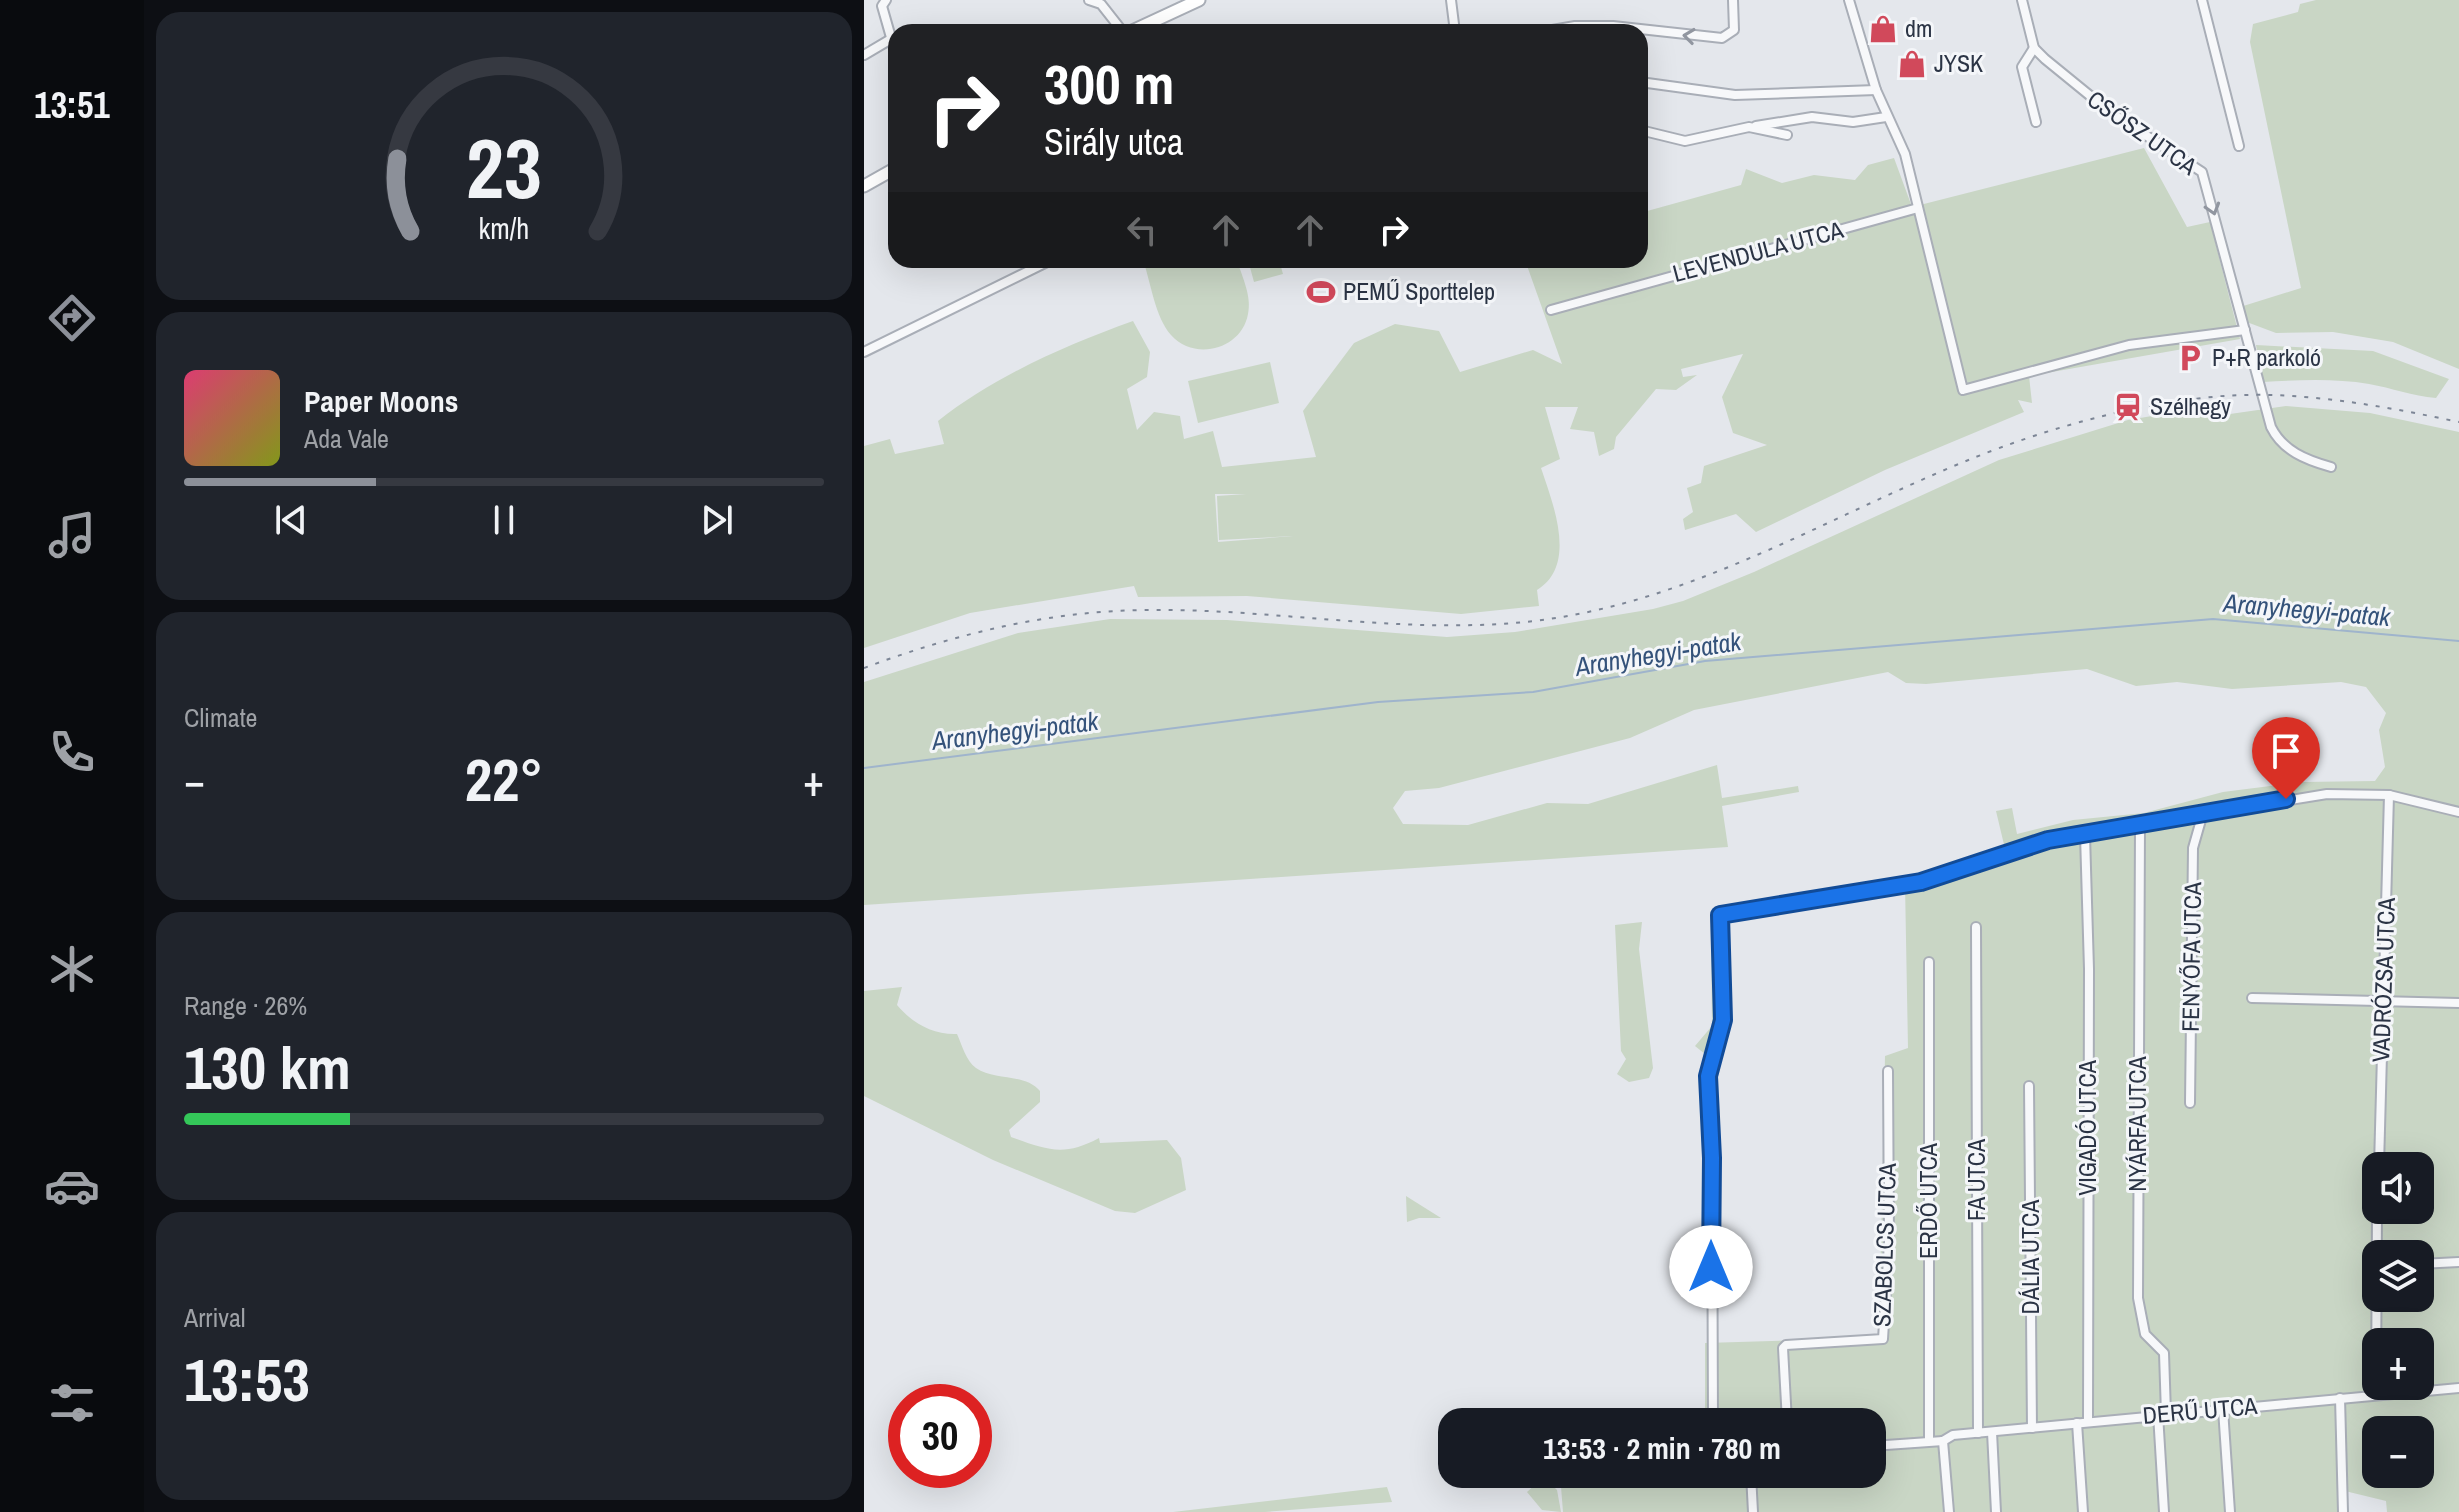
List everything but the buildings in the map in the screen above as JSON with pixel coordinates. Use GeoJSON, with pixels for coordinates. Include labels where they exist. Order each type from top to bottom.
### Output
{"type":"FeatureCollection","features":[{"type":"Feature","properties":{"kind":"main road"},"geometry":{"type":"LineString","coordinates":[[1149,24],[1199,0]]}},
{"type":"Feature","properties":{"kind":"main road"},"geometry":{"type":"LineString","coordinates":[[864,186],[888,172]]}},
{"type":"Feature","properties":{"kind":"street"},"geometry":{"type":"LineString","coordinates":[[886,0],[882,6],[888,28]]}},
{"type":"Feature","properties":{"kind":"street"},"geometry":{"type":"LineString","coordinates":[[1089,0],[1101,4],[1117,24]]}},
{"type":"Feature","properties":{"kind":"street"},"geometry":{"type":"LineString","coordinates":[[1451,0],[1454,24]]}},
{"type":"Feature","properties":{"kind":"street"},"geometry":{"type":"LineString","coordinates":[[1648,30],[1722,38],[1734,30],[1733,0]]}},
{"type":"Feature","properties":{"kind":"street"},"geometry":{"type":"LineString","coordinates":[[1849,0],[1876,90],[1905,154],[1963,390],[2129,345],[2245,330]]}},
{"type":"Feature","properties":{"kind":"street"},"geometry":{"type":"LineString","coordinates":[[2022,0],[2034,48],[2022,67],[2036,122]]}},
{"type":"Feature","properties":{"kind":"street"},"geometry":{"type":"LineString","coordinates":[[2202,0],[2239,146]]}},
{"type":"Feature","properties":{"kind":"street"},"geometry":{"type":"LineString","coordinates":[[864,55],[888,41]]}},
{"type":"Feature","properties":{"kind":"street","name":"CSŐSZ UTCA"},"geometry":{"type":"LineString","coordinates":[[2034,48],[2078,88],[2144,137],[2202,172],[2263,403],[2275,434],[2294,453],[2331,467]]}},
{"type":"Feature","properties":{"kind":"street"},"geometry":{"type":"LineString","coordinates":[[1648,83],[1735,95],[1876,90]]}},
{"type":"Feature","properties":{"kind":"street"},"geometry":{"type":"LineString","coordinates":[[1648,132],[1685,141],[1812,117],[1853,122],[1886,117]]}},
{"type":"Feature","properties":{"kind":"street"},"geometry":{"type":"LineString","coordinates":[[1749,127],[1787,135]]}},
{"type":"Feature","properties":{"kind":"street","name":"LEVENDULA UTCA"},"geometry":{"type":"LineString","coordinates":[[1551,310],[1918,208]]}},
{"type":"Feature","properties":{"kind":"street"},"geometry":{"type":"LineString","coordinates":[[864,352],[1035,268]]}},
{"type":"Feature","properties":{"kind":"street"},"geometry":{"type":"LineString","coordinates":[[1713,1408],[1712,1158],[1708,1076],[1723,1020],[1720,915],[1921,882],[2048,840],[2327,794],[2389,795],[2459,812]]}},
{"type":"Feature","properties":{"kind":"street","name":"VADRÓZSA UTCA"},"geometry":{"type":"LineString","coordinates":[[2379,1152],[2389,795]]}},
{"type":"Feature","properties":{"kind":"street","name":"FENYŐFA UTCA"},"geometry":{"type":"LineString","coordinates":[[2190,1103],[2193,848],[2203,813]]}},
{"type":"Feature","properties":{"kind":"street","name":"NYÁRFA UTCA"},"geometry":{"type":"LineString","coordinates":[[2140,824],[2138,1298],[2145,1334],[2164,1353],[2164,1512]]}},
{"type":"Feature","properties":{"kind":"street","name":"VIGADÓ UTCA"},"geometry":{"type":"LineString","coordinates":[[2085,835],[2089,969],[2088,1422]]}},
{"type":"Feature","properties":{"kind":"street","name":"FA UTCA"},"geometry":{"type":"LineString","coordinates":[[1976,927],[1978,1433]]}},
{"type":"Feature","properties":{"kind":"street","name":"ERDŐ UTCA"},"geometry":{"type":"LineString","coordinates":[[1929,962],[1929,1440]]}},
{"type":"Feature","properties":{"kind":"street"},"geometry":{"type":"LineString","coordinates":[[2252,998],[2459,1003]]}},
{"type":"Feature","properties":{"kind":"street","name":"SZABOLCS UTCA"},"geometry":{"type":"LineString","coordinates":[[1786,1408],[1783,1348],[1786,1345],[1883,1339],[1889,1243],[1888,1071]]}},
{"type":"Feature","properties":{"kind":"street","name":"DÁLIA UTCA"},"geometry":{"type":"LineString","coordinates":[[2029,1086],[2032,1428]]}},
{"type":"Feature","properties":{"kind":"street"},"geometry":{"type":"LineString","coordinates":[[2434,1263],[2459,1262]]}},
{"type":"Feature","properties":{"kind":"street","name":"DERŰ UTCA"},"geometry":{"type":"LineString","coordinates":[[2434,1390],[2459,1388]]}},
{"type":"Feature","properties":{"kind":"street","name":"DERŰ UTCA"},"geometry":{"type":"LineString","coordinates":[[1886,1445],[1943,1441],[1953,1435],[2362,1395]]}},
{"type":"Feature","properties":{"kind":"street"},"geometry":{"type":"LineString","coordinates":[[2340,1398],[2343,1512]]}},
{"type":"Feature","properties":{"kind":"street"},"geometry":{"type":"LineString","coordinates":[[2223,1409],[2230,1512]]}},
{"type":"Feature","properties":{"kind":"street"},"geometry":{"type":"LineString","coordinates":[[2077,1423],[2083,1512]]}},
{"type":"Feature","properties":{"kind":"street"},"geometry":{"type":"LineString","coordinates":[[1992,1432],[1996,1512]]}},
{"type":"Feature","properties":{"kind":"street"},"geometry":{"type":"LineString","coordinates":[[1943,1441],[1949,1512]]}},
{"type":"Feature","properties":{"kind":"street"},"geometry":{"type":"LineString","coordinates":[[1752,1488],[1753,1512]]}},
{"type":"Feature","properties":{"kind":"green space"},"geometry":{"type":"Polygon","coordinates":[[[2316,0],[2459,0],[2459,369],[2393,342],[2333,332],[2276,333],[2244,321],[2240,307],[2301,288],[2250,42],[2253,24],[2298,12],[2300,4],[2316,0]]]}},
{"type":"Feature","properties":{"kind":"green space"},"geometry":{"type":"Polygon","coordinates":[[[2144,148],[2187,227],[2210,222],[2240,339],[2029,376],[2032,403],[2018,400],[2024,412],[1885,470],[1756,532],[1736,514],[1685,530],[1683,519],[1693,512],[1687,488],[1701,483],[1704,466],[1767,445],[1733,433],[1722,397],[1743,354],[1681,369],[1683,377],[1697,375],[1676,390],[1656,389],[1616,437],[1614,449],[1599,456],[1594,432],[1570,429],[1578,407],[1545,407],[1560,459],[1541,468],[1556,516],[1559,550],[1557,565],[1549,579],[1537,590],[1539,606],[1461,614],[1247,596],[1138,597],[1134,586],[970,613],[864,648],[864,446],[890,439],[895,454],[944,444],[938,421],[983,390],[1032,363],[1133,321],[1150,352],[1147,377],[1127,389],[1137,430],[1154,412],[1180,416],[1184,439],[1213,431],[1222,467],[1316,457],[1303,411],[1354,343],[1395,324],[1439,331],[1460,372],[1533,350],[1562,364],[1528,268],[1648,268],[1648,211],[1741,185],[1746,169],[1782,183],[1814,175],[1855,180],[1868,165],[1894,158],[1912,207],[2144,148]],[[1215,494],[1218,542],[1293,536],[1219,540],[1217,496],[1246,494],[1215,494]]]}},
{"type":"Feature","properties":{"kind":"green space"},"geometry":{"type":"Polygon","coordinates":[[[1145,268],[1240,268],[1249,300],[1248,314],[1237,336],[1227,343],[1216,348],[1192,348],[1171,335],[1154,299],[1145,268]]]}},
{"type":"Feature","properties":{"kind":"green space"},"geometry":{"type":"Polygon","coordinates":[[[1250,268],[1281,268],[1283,274],[1254,282],[1250,268]]]}},
{"type":"Feature","properties":{"kind":"green space"},"geometry":{"type":"Polygon","coordinates":[[[2256,345],[2373,351],[2449,379],[2436,398],[2343,381],[2263,382],[2256,345]]]}},
{"type":"Feature","properties":{"kind":"green space"},"geometry":{"type":"Polygon","coordinates":[[[1270,362],[1279,403],[1198,423],[1188,381],[1270,362]]]}},
{"type":"Feature","properties":{"kind":"green space"},"geometry":{"type":"Polygon","coordinates":[[[2286,406],[2370,413],[2459,432],[2459,1512],[2387,1512],[2386,1501],[2345,1491],[2346,1512],[1563,1512],[1561,1488],[1886,1488],[1886,1408],[1705,1408],[1705,1343],[1875,1338],[1879,1332],[1885,1056],[1908,1048],[1905,884],[2006,853],[1996,811],[2012,808],[2017,834],[2073,820],[2144,813],[2223,792],[2302,782],[2375,781],[2385,767],[2379,730],[2386,713],[2366,687],[2341,682],[2232,689],[2177,682],[2136,686],[2087,669],[1926,684],[1906,683],[1888,672],[1694,710],[1630,738],[1439,788],[1405,791],[1393,808],[1403,824],[1468,825],[1547,803],[1588,804],[1717,765],[1722,798],[1798,786],[1799,792],[1722,806],[1728,847],[864,905],[864,682],[1018,633],[1110,619],[1227,620],[1447,637],[1515,632],[1653,609],[1683,601],[1754,572],[1999,460],[2128,420],[2170,413],[2216,416],[2286,406]]]}},
{"type":"Feature","properties":{"kind":"green space"},"geometry":{"type":"Polygon","coordinates":[[[1720,915],[1717,1037],[1705,1054],[1695,1046],[1712,1026],[1711,926],[1714,916],[1720,915]]]}},
{"type":"Feature","properties":{"kind":"green space"},"geometry":{"type":"Polygon","coordinates":[[[1642,922],[1639,949],[1653,1068],[1649,1078],[1629,1082],[1617,1074],[1626,1059],[1621,1051],[1615,925],[1642,922]]]}},
{"type":"Feature","properties":{"kind":"green space"},"geometry":{"type":"Polygon","coordinates":[[[902,987],[897,1005],[924,1027],[957,1034],[967,1057],[976,1068],[992,1075],[1018,1079],[1040,1091],[1040,1102],[1009,1130],[1011,1137],[1055,1150],[1076,1148],[1099,1138],[1100,1143],[1167,1140],[1181,1158],[1186,1190],[1135,1213],[1115,1211],[993,1160],[864,1096],[864,991],[902,987]]]}},
{"type":"Feature","properties":{"kind":"green space"},"geometry":{"type":"Polygon","coordinates":[[[1406,1196],[1441,1218],[1419,1218],[1407,1222],[1406,1196]]]}},
{"type":"Feature","properties":{"kind":"green space"},"geometry":{"type":"Polygon","coordinates":[[[1387,1487],[1392,1502],[1265,1512],[1173,1512],[1387,1487]]]}},
{"type":"Feature","properties":{"kind":"green space"},"geometry":{"type":"Polygon","coordinates":[[[1531,1488],[1555,1488],[1561,1512],[1542,1510],[1527,1492],[1531,1488]]]}},
{"type":"Feature","properties":{"kind":"waterway","name":"Aranyhegyi-patak"},"geometry":{"type":"LineString","coordinates":[[864,768],[1378,702],[1533,692],[1705,661],[2213,619],[2459,641]]}},
{"type":"Feature","properties":{"kind":"railway"},"geometry":{"type":"LineString","coordinates":[[864,668],[967,635],[1038,620],[1109,611],[1245,613],[1443,625],[1542,620],[1598,610],[1706,576],[2001,447],[2076,423],[2155,405],[2233,395],[2295,396],[2366,404],[2459,422]]}},
{"type":"Feature","properties":{"kind":"place","name":"dm"},"geometry":{"type":"Point","coordinates":[1883,29]}},
{"type":"Feature","properties":{"kind":"place","name":"JYSK"},"geometry":{"type":"Point","coordinates":[1912,64]}},
{"type":"Feature","properties":{"kind":"place","name":"PEMŰ Sporttelep"},"geometry":{"type":"Point","coordinates":[1321,292]}},
{"type":"Feature","properties":{"kind":"place","name":"P+R parkoló"},"geometry":{"type":"Point","coordinates":[2190,358]}},
{"type":"Feature","properties":{"kind":"place","name":"Szélhegy"},"geometry":{"type":"Point","coordinates":[2128,407]}},
{"type":"Feature","properties":{"kind":"route"},"geometry":{"type":"LineString","coordinates":[[1711,1267],[1712,1158],[1708,1076],[1723,1020],[1720,915],[1921,882],[2048,840],[2286,799]]}}]}
